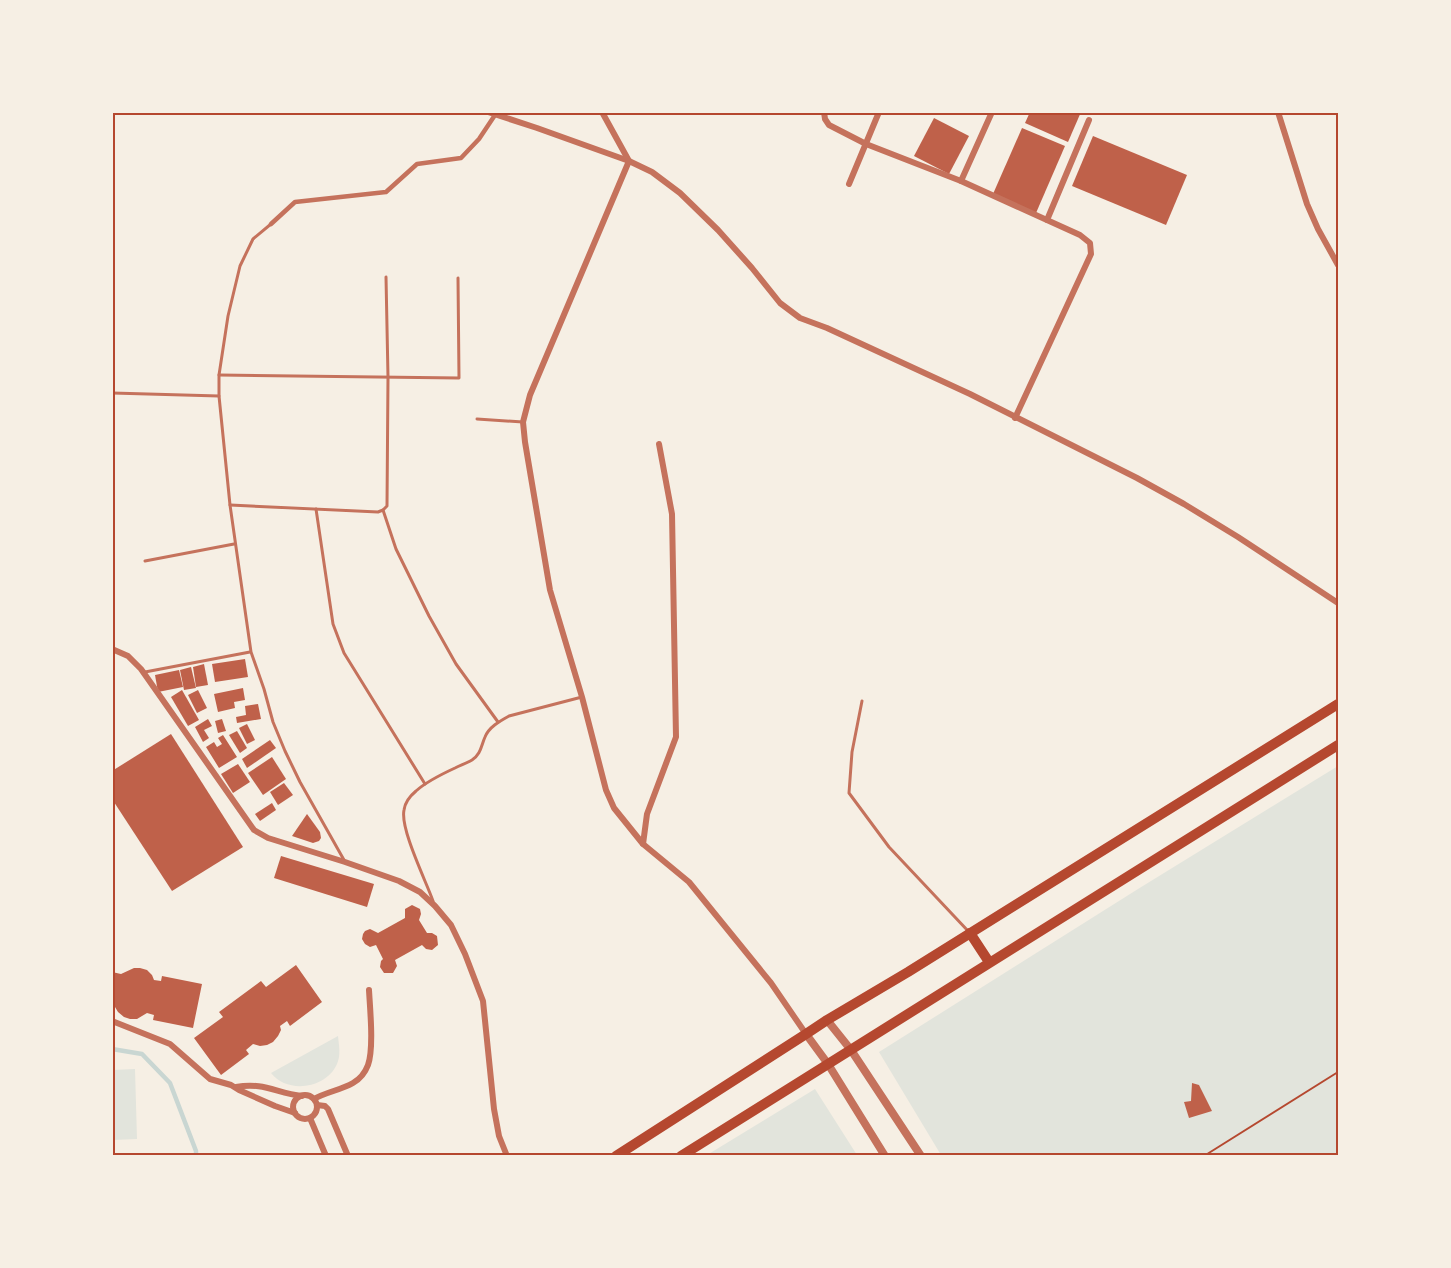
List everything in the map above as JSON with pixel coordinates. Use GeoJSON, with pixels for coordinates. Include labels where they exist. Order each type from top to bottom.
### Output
{"type":"FeatureCollection","features":[{"type":"Feature","properties":{"kind":"main road"},"geometry":{"type":"LineString","coordinates":[[616,1155],[826,1020],[908,972],[1338,704]]}},
{"type":"Feature","properties":{"kind":"main road"},"geometry":{"type":"LineString","coordinates":[[681,1155],[1338,745]]}},
{"type":"Feature","properties":{"kind":"main road"},"geometry":{"type":"LineString","coordinates":[[970,933],[989,962]]}},
{"type":"Feature","properties":{"kind":"street"},"geometry":{"type":"LineString","coordinates":[[602,112],[629,161]]}},
{"type":"Feature","properties":{"kind":"street"},"geometry":{"type":"LineString","coordinates":[[824,112],[829,125],[866,144],[961,181],[1080,235],[1090,243],[1091,254],[1015,418]]}},
{"type":"Feature","properties":{"kind":"street"},"geometry":{"type":"LineString","coordinates":[[849,184],[879,112]]}},
{"type":"Feature","properties":{"kind":"street"},"geometry":{"type":"LineString","coordinates":[[961,181],[992,112]]}},
{"type":"Feature","properties":{"kind":"street"},"geometry":{"type":"LineString","coordinates":[[1278,112],[1307,204],[1338,265]]}},
{"type":"Feature","properties":{"kind":"street"},"geometry":{"type":"LineString","coordinates":[[271,224],[295,202],[386,192],[417,165],[461,158],[479,139],[491,114],[629,161],[652,172],[680,193],[739,253],[780,303],[800,318],[827,328],[970,394],[1137,478],[1238,537],[1338,603]]}},
{"type":"Feature","properties":{"kind":"street"},"geometry":{"type":"LineString","coordinates":[[1047,220],[1089,120]]}},
{"type":"Feature","properties":{"kind":"street"},"geometry":{"type":"LineString","coordinates":[[629,161],[530,395],[523,422],[550,590],[582,697],[606,790],[614,808],[644,844],[689,882],[771,983],[828,1064],[885,1155]]}},
{"type":"Feature","properties":{"kind":"street"},"geometry":{"type":"LineString","coordinates":[[644,844],[647,814],[676,737],[672,514],[659,444]]}},
{"type":"Feature","properties":{"kind":"street"},"geometry":{"type":"LineString","coordinates":[[112,649],[128,656],[143,672],[254,830],[268,838],[399,881],[420,892],[451,925],[483,1002],[494,1109],[499,1136],[507,1155]]}},
{"type":"Feature","properties":{"kind":"street"},"geometry":{"type":"LineString","coordinates":[[112,1022],[170,1044],[205,1076],[236,1087],[300,1117],[310,1118],[315,1114],[316,1102],[322,1095],[352,1084],[365,1071],[369,1059],[371,1018],[369,990]]}},
{"type":"Feature","properties":{"kind":"street"},"geometry":{"type":"LineString","coordinates":[[826,1020],[850,1050],[921,1155]]}},
{"type":"Feature","properties":{"kind":"street"},"geometry":{"type":"LineString","coordinates":[[236,1087],[248,1085],[269,1087],[283,1092],[308,1095],[328,1109],[348,1155]]}},
{"type":"Feature","properties":{"kind":"street"},"geometry":{"type":"LineString","coordinates":[[295,1113],[295,1102],[302,1095]]}},
{"type":"Feature","properties":{"kind":"street"},"geometry":{"type":"LineString","coordinates":[[310,1118],[327,1155]]}},
{"type":"Feature","properties":{"kind":"lane"},"geometry":{"type":"LineString","coordinates":[[271,224],[253,239],[240,266],[228,316],[219,375],[230,505],[250,652],[285,751],[345,862]]}},
{"type":"Feature","properties":{"kind":"lane"},"geometry":{"type":"LineString","coordinates":[[230,505],[378,512],[387,506],[386,277]]}},
{"type":"Feature","properties":{"kind":"lane"},"geometry":{"type":"LineString","coordinates":[[219,375],[459,378],[458,278]]}},
{"type":"Feature","properties":{"kind":"lane"},"geometry":{"type":"LineString","coordinates":[[112,393],[219,396]]}},
{"type":"Feature","properties":{"kind":"lane"},"geometry":{"type":"LineString","coordinates":[[477,419],[523,422]]}},
{"type":"Feature","properties":{"kind":"lane"},"geometry":{"type":"LineString","coordinates":[[316,509],[333,624],[344,653],[425,784]]}},
{"type":"Feature","properties":{"kind":"lane"},"geometry":{"type":"LineString","coordinates":[[383,510],[396,549],[429,616],[456,664],[498,722]]}},
{"type":"Feature","properties":{"kind":"lane"},"geometry":{"type":"LineString","coordinates":[[145,561],[235,544]]}},
{"type":"Feature","properties":{"kind":"lane"},"geometry":{"type":"LineString","coordinates":[[143,672],[250,652]]}},
{"type":"Feature","properties":{"kind":"lane"},"geometry":{"type":"LineString","coordinates":[[435,906],[403,820],[407,800],[425,784],[473,760],[480,753],[485,737],[498,722],[525,711],[545,708],[582,697]]}},
{"type":"Feature","properties":{"kind":"lane"},"geometry":{"type":"LineString","coordinates":[[862,701],[852,752],[849,793],[889,847],[970,933]]}},
{"type":"Feature","properties":{"kind":"path"},"geometry":{"type":"LineString","coordinates":[[1204,1155],[1338,1072]]}},
{"type":"Feature","properties":{"kind":"shaded area"},"geometry":{"type":"Polygon","coordinates":[[[1338,766],[1338,1155],[941,1155],[879,1052],[1338,766]]]}},
{"type":"Feature","properties":{"kind":"shaded area"},"geometry":{"type":"Polygon","coordinates":[[[338,1036],[338,1061],[332,1072],[324,1079],[306,1086],[296,1086],[278,1080],[271,1073],[338,1036]]]}},
{"type":"Feature","properties":{"kind":"shaded area"},"geometry":{"type":"Polygon","coordinates":[[[135,1069],[137,1139],[113,1140],[113,1070],[135,1069]]]}},
{"type":"Feature","properties":{"kind":"shaded area"},"geometry":{"type":"Polygon","coordinates":[[[815,1089],[857,1155],[707,1155],[815,1089]]]}},
{"type":"Feature","properties":{"kind":"building"},"geometry":{"type":"Polygon","coordinates":[[[1030,112],[1081,112],[1068,142],[1025,123],[1030,112]]]}},
{"type":"Feature","properties":{"kind":"building"},"geometry":{"type":"Polygon","coordinates":[[[934,118],[969,136],[949,174],[914,156],[934,118]]]}},
{"type":"Feature","properties":{"kind":"building"},"geometry":{"type":"Polygon","coordinates":[[[1022,128],[1065,146],[1036,213],[993,194],[1022,128]]]}},
{"type":"Feature","properties":{"kind":"building"},"geometry":{"type":"Polygon","coordinates":[[[1093,136],[1187,175],[1166,225],[1072,186],[1093,136]]]}},
{"type":"Feature","properties":{"kind":"building"},"geometry":{"type":"Polygon","coordinates":[[[245,659],[248,677],[215,682],[212,664],[245,659]]]}},
{"type":"Feature","properties":{"kind":"building"},"geometry":{"type":"Polygon","coordinates":[[[204,664],[208,685],[196,687],[193,667],[204,664]]]}},
{"type":"Feature","properties":{"kind":"building"},"geometry":{"type":"Polygon","coordinates":[[[191,667],[196,688],[184,690],[180,670],[191,667]]]}},
{"type":"Feature","properties":{"kind":"building"},"geometry":{"type":"Polygon","coordinates":[[[179,670],[183,687],[158,692],[155,675],[179,670]]]}},
{"type":"Feature","properties":{"kind":"building"},"geometry":{"type":"Polygon","coordinates":[[[243,688],[245,700],[234,702],[235,708],[218,712],[214,694],[243,688]]]}},
{"type":"Feature","properties":{"kind":"building"},"geometry":{"type":"Polygon","coordinates":[[[182,690],[199,720],[188,726],[171,697],[182,690]]]}},
{"type":"Feature","properties":{"kind":"building"},"geometry":{"type":"Polygon","coordinates":[[[198,690],[207,708],[197,713],[188,695],[198,690]]]}},
{"type":"Feature","properties":{"kind":"building"},"geometry":{"type":"Polygon","coordinates":[[[258,704],[261,719],[237,723],[236,717],[246,715],[245,706],[258,704]]]}},
{"type":"Feature","properties":{"kind":"building"},"geometry":{"type":"Polygon","coordinates":[[[208,719],[212,726],[204,730],[209,738],[203,742],[195,727],[208,719]]]}},
{"type":"Feature","properties":{"kind":"building"},"geometry":{"type":"Polygon","coordinates":[[[222,719],[226,731],[218,733],[215,721],[222,719]]]}},
{"type":"Feature","properties":{"kind":"building"},"geometry":{"type":"Polygon","coordinates":[[[247,724],[255,740],[247,744],[239,728],[247,724]]]}},
{"type":"Feature","properties":{"kind":"building"},"geometry":{"type":"Polygon","coordinates":[[[237,731],[247,748],[240,753],[229,735],[237,731]]]}},
{"type":"Feature","properties":{"kind":"building"},"geometry":{"type":"Polygon","coordinates":[[[171,734],[243,847],[172,891],[112,799],[112,771],[171,734]]]}},
{"type":"Feature","properties":{"kind":"building"},"geometry":{"type":"Polygon","coordinates":[[[223,735],[237,757],[219,768],[206,747],[214,742],[217,747],[222,744],[218,738],[223,735]]]}},
{"type":"Feature","properties":{"kind":"building"},"geometry":{"type":"Polygon","coordinates":[[[270,740],[276,748],[247,768],[242,759],[270,740]]]}},
{"type":"Feature","properties":{"kind":"building"},"geometry":{"type":"Polygon","coordinates":[[[272,757],[286,779],[263,795],[248,773],[272,757]]]}},
{"type":"Feature","properties":{"kind":"building"},"geometry":{"type":"Polygon","coordinates":[[[238,764],[250,782],[233,793],[221,774],[238,764]]]}},
{"type":"Feature","properties":{"kind":"building"},"geometry":{"type":"Polygon","coordinates":[[[284,783],[293,795],[278,805],[270,792],[284,783]]]}},
{"type":"Feature","properties":{"kind":"building"},"geometry":{"type":"Polygon","coordinates":[[[272,803],[276,810],[260,821],[255,814],[272,803]]]}},
{"type":"Feature","properties":{"kind":"building"},"geometry":{"type":"Polygon","coordinates":[[[307,814],[320,832],[321,838],[313,843],[292,836],[307,814]]]}},
{"type":"Feature","properties":{"kind":"building"},"geometry":{"type":"Polygon","coordinates":[[[281,856],[374,884],[367,907],[274,878],[281,856]]]}},
{"type":"Feature","properties":{"kind":"building"},"geometry":{"type":"Polygon","coordinates":[[[412,905],[420,909],[419,920],[427,933],[437,936],[438,945],[432,950],[422,945],[395,960],[397,966],[393,973],[384,973],[380,967],[383,959],[376,945],[370,947],[365,944],[362,939],[363,934],[370,929],[378,933],[405,918],[405,909],[412,905]]]}},
{"type":"Feature","properties":{"kind":"building"},"geometry":{"type":"Polygon","coordinates":[[[296,965],[322,1002],[290,1026],[287,1021],[280,1026],[281,1030],[273,1042],[260,1046],[253,1044],[246,1050],[249,1054],[221,1075],[194,1038],[223,1017],[219,1012],[261,981],[266,987],[296,965]]]}},
{"type":"Feature","properties":{"kind":"building"},"geometry":{"type":"Polygon","coordinates":[[[134,968],[147,970],[154,980],[161,981],[162,976],[202,984],[193,1028],[153,1020],[154,1015],[147,1013],[137,1019],[130,1019],[124,1017],[112,1006],[112,972],[121,974],[134,968]]]}},
{"type":"Feature","properties":{"kind":"building"},"geometry":{"type":"Polygon","coordinates":[[[1192,1083],[1199,1085],[1212,1111],[1189,1118],[1184,1102],[1191,1101],[1192,1083]]]}},
{"type":"Feature","properties":{"kind":"waterway"},"geometry":{"type":"LineString","coordinates":[[112,1049],[142,1054],[170,1083],[196,1156]]}}]}
